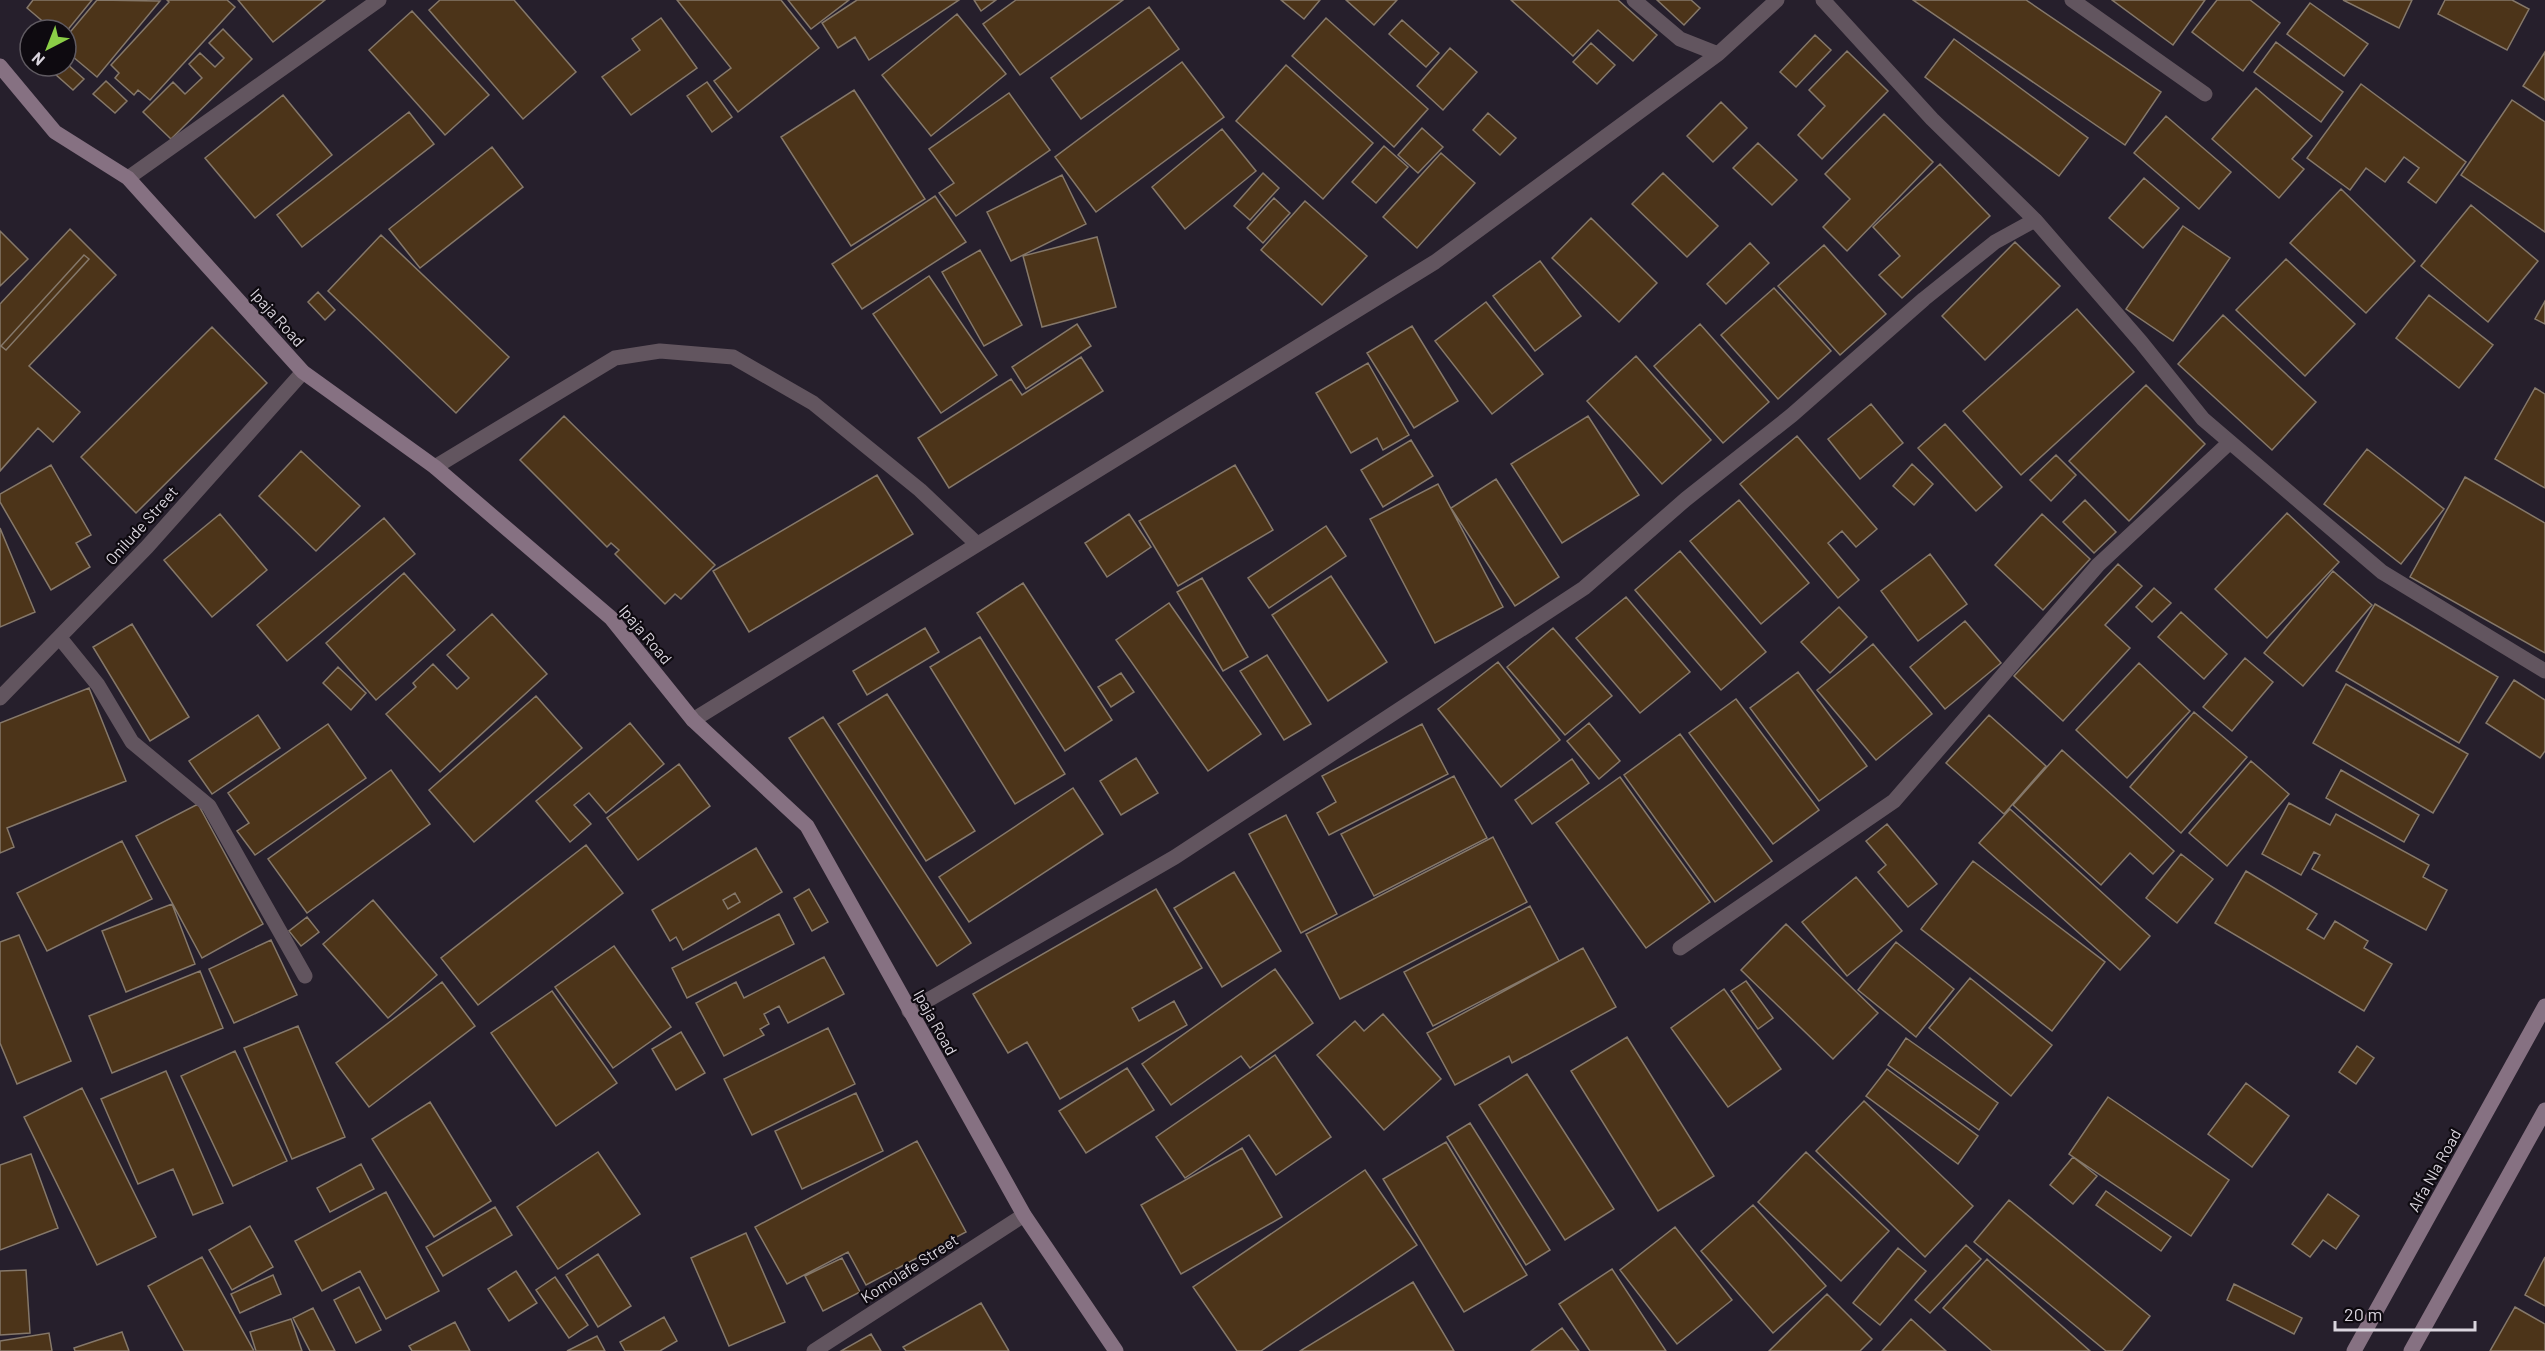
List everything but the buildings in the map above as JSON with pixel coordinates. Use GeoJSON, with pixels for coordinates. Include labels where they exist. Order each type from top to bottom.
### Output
{"type":"FeatureCollection","features":[{"type":"Feature","properties":{"kind":"main road","name":"Ipaja Road"},"geometry":{"type":"LineString","coordinates":[[0,66],[56,132],[128,178],[303,372],[435,467],[611,618],[693,720],[807,826],[1024,1215],[1116,1351]]}},
{"type":"Feature","properties":{"kind":"main road","name":"Alfa Nla Road"},"geometry":{"type":"LineString","coordinates":[[2354,1351],[2545,1006]]}},
{"type":"Feature","properties":{"kind":"main road"},"geometry":{"type":"LineString","coordinates":[[2411,1351],[2545,1110]]}},
{"type":"Feature","properties":{"kind":"street"},"geometry":{"type":"LineString","coordinates":[[128,178],[379,0]]}},
{"type":"Feature","properties":{"kind":"street"},"geometry":{"type":"LineString","coordinates":[[1634,0],[1680,39],[1718,54]]}},
{"type":"Feature","properties":{"kind":"street"},"geometry":{"type":"LineString","coordinates":[[693,720],[1435,262],[1718,54],[1777,0]]}},
{"type":"Feature","properties":{"kind":"street"},"geometry":{"type":"LineString","coordinates":[[1824,0],[1932,119],[2035,219],[2141,342],[2203,419],[2382,572],[2545,671]]}},
{"type":"Feature","properties":{"kind":"street"},"geometry":{"type":"LineString","coordinates":[[2072,0],[2205,94]]}},
{"type":"Feature","properties":{"kind":"street"},"geometry":{"type":"LineString","coordinates":[[909,1011],[1175,856],[1584,588],[1686,499],[1791,415],[1924,299],[1995,242],[2035,219]]}},
{"type":"Feature","properties":{"kind":"street"},"geometry":{"type":"LineString","coordinates":[[435,467],[615,358],[660,351],[733,357],[813,403],[920,490],[977,544]]}},
{"type":"Feature","properties":{"kind":"street","name":"Onilude Street"},"geometry":{"type":"LineString","coordinates":[[0,698],[147,547],[303,372]]}},
{"type":"Feature","properties":{"kind":"street"},"geometry":{"type":"LineString","coordinates":[[1680,948],[1894,801],[2098,565],[2230,442]]}},
{"type":"Feature","properties":{"kind":"street"},"geometry":{"type":"LineString","coordinates":[[60,638],[98,685],[132,742],[209,806],[306,976]]}},
{"type":"Feature","properties":{"kind":"street","name":"Komolafe Street"},"geometry":{"type":"LineString","coordinates":[[814,1351],[1024,1215]]}}]}
